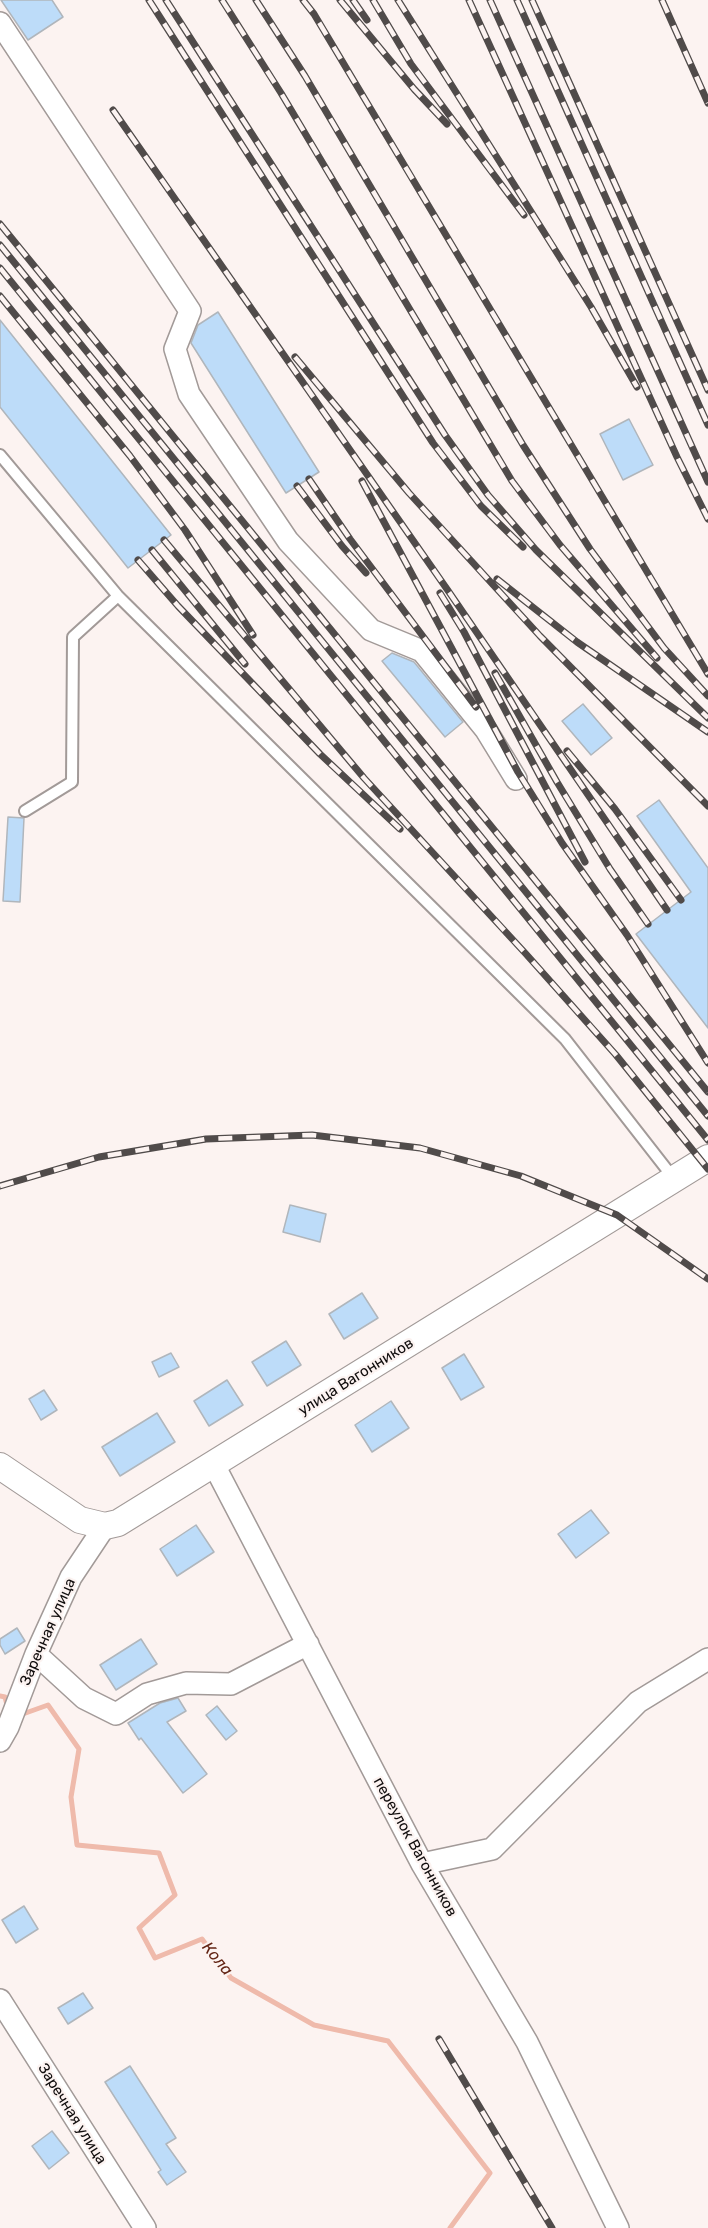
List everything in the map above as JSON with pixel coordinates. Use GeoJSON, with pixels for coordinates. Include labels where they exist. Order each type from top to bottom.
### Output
{"type":"FeatureCollection","features":[{"type":"Feature","properties":{"kind":"street"},"geometry":{"type":"LineString","coordinates":[[0,23],[190,311],[175,349],[189,394],[288,541],[371,630],[422,651],[486,729],[516,779]]}},
{"type":"Feature","properties":{"kind":"street","name":"улица Вагонников"},"geometry":{"type":"LineString","coordinates":[[105,1526],[118,1523],[214,1465],[708,1158]]}},
{"type":"Feature","properties":{"kind":"street","name":"переулок Вагонников"},"geometry":{"type":"LineString","coordinates":[[214,1465],[422,1864],[527,2042],[618,2228]]}},
{"type":"Feature","properties":{"kind":"street"},"geometry":{"type":"LineString","coordinates":[[0,1466],[80,1520],[105,1526]]}},
{"type":"Feature","properties":{"kind":"street","name":"Заречная улица"},"geometry":{"type":"LineString","coordinates":[[0,1741],[71,1577],[105,1526]]}},
{"type":"Feature","properties":{"kind":"street"},"geometry":{"type":"LineString","coordinates":[[36,1654],[84,1698],[116,1714],[147,1694],[186,1683],[231,1684],[308,1644]]}},
{"type":"Feature","properties":{"kind":"street"},"geometry":{"type":"LineString","coordinates":[[422,1864],[492,1849],[638,1701],[708,1659]]}},
{"type":"Feature","properties":{"kind":"street","name":"Заречная улица"},"geometry":{"type":"LineString","coordinates":[[0,2001],[145,2228]]}},
{"type":"Feature","properties":{"kind":"lane"},"geometry":{"type":"LineString","coordinates":[[0,455],[118,596],[566,1039],[675,1180]]}},
{"type":"Feature","properties":{"kind":"lane"},"geometry":{"type":"LineString","coordinates":[[25,811],[72,782],[73,637],[118,596]]}},
{"type":"Feature","properties":{"kind":"building"},"geometry":{"type":"Polygon","coordinates":[[[1,0],[52,0],[63,17],[28,40],[1,0]]]}},
{"type":"Feature","properties":{"kind":"building"},"geometry":{"type":"Polygon","coordinates":[[[218,312],[319,472],[286,493],[191,343],[198,325],[218,312]]]}},
{"type":"Feature","properties":{"kind":"building"},"geometry":{"type":"Polygon","coordinates":[[[0,320],[171,535],[128,568],[0,407],[0,320]]]}},
{"type":"Feature","properties":{"kind":"building"},"geometry":{"type":"Polygon","coordinates":[[[629,419],[653,465],[623,480],[600,434],[629,419]]]}},
{"type":"Feature","properties":{"kind":"building"},"geometry":{"type":"Polygon","coordinates":[[[392,653],[414,662],[463,722],[445,737],[382,661],[392,653]]]}},
{"type":"Feature","properties":{"kind":"building"},"geometry":{"type":"Polygon","coordinates":[[[583,704],[612,738],[591,755],[562,721],[583,704]]]}},
{"type":"Feature","properties":{"kind":"building"},"geometry":{"type":"Polygon","coordinates":[[[659,800],[708,868],[708,1028],[636,934],[691,892],[637,816],[659,800]]]}},
{"type":"Feature","properties":{"kind":"building"},"geometry":{"type":"Polygon","coordinates":[[[8,817],[24,818],[20,902],[3,901],[8,817]]]}},
{"type":"Feature","properties":{"kind":"building"},"geometry":{"type":"Polygon","coordinates":[[[290,1205],[326,1214],[320,1242],[283,1232],[290,1205]]]}},
{"type":"Feature","properties":{"kind":"building"},"geometry":{"type":"Polygon","coordinates":[[[362,1293],[378,1318],[344,1339],[329,1314],[362,1293]]]}},
{"type":"Feature","properties":{"kind":"building"},"geometry":{"type":"Polygon","coordinates":[[[286,1341],[301,1365],[267,1386],[252,1362],[286,1341]]]}},
{"type":"Feature","properties":{"kind":"building"},"geometry":{"type":"Polygon","coordinates":[[[171,1353],[179,1367],[159,1377],[152,1362],[171,1353]]]}},
{"type":"Feature","properties":{"kind":"building"},"geometry":{"type":"Polygon","coordinates":[[[464,1354],[484,1387],[461,1400],[442,1368],[464,1354]]]}},
{"type":"Feature","properties":{"kind":"building"},"geometry":{"type":"Polygon","coordinates":[[[227,1380],[243,1405],[209,1426],[194,1401],[227,1380]]]}},
{"type":"Feature","properties":{"kind":"building"},"geometry":{"type":"Polygon","coordinates":[[[44,1390],[57,1410],[41,1420],[29,1399],[44,1390]]]}},
{"type":"Feature","properties":{"kind":"building"},"geometry":{"type":"Polygon","coordinates":[[[391,1401],[409,1428],[372,1452],[355,1425],[391,1401]]]}},
{"type":"Feature","properties":{"kind":"building"},"geometry":{"type":"Polygon","coordinates":[[[157,1413],[175,1442],[120,1476],[102,1447],[157,1413]]]}},
{"type":"Feature","properties":{"kind":"building"},"geometry":{"type":"Polygon","coordinates":[[[591,1510],[609,1533],[576,1558],[558,1534],[591,1510]]]}},
{"type":"Feature","properties":{"kind":"building"},"geometry":{"type":"Polygon","coordinates":[[[196,1525],[214,1552],[177,1576],[160,1549],[196,1525]]]}},
{"type":"Feature","properties":{"kind":"building"},"geometry":{"type":"Polygon","coordinates":[[[17,1628],[25,1641],[5,1654],[0,1645],[0,1639],[17,1628]]]}},
{"type":"Feature","properties":{"kind":"building"},"geometry":{"type":"Polygon","coordinates":[[[141,1639],[157,1664],[116,1690],[100,1665],[141,1639]]]}},
{"type":"Feature","properties":{"kind":"building"},"geometry":{"type":"Polygon","coordinates":[[[178,1698],[186,1711],[167,1722],[207,1774],[183,1793],[141,1738],[139,1740],[128,1723],[160,1703],[178,1698]]]}},
{"type":"Feature","properties":{"kind":"building"},"geometry":{"type":"Polygon","coordinates":[[[217,1706],[237,1731],[226,1740],[206,1715],[217,1706]]]}},
{"type":"Feature","properties":{"kind":"building"},"geometry":{"type":"Polygon","coordinates":[[[24,1906],[38,1929],[16,1943],[2,1920],[24,1906]]]}},
{"type":"Feature","properties":{"kind":"building"},"geometry":{"type":"Polygon","coordinates":[[[83,1993],[93,2008],[68,2024],[58,2008],[83,1993]]]}},
{"type":"Feature","properties":{"kind":"building"},"geometry":{"type":"Polygon","coordinates":[[[130,2066],[176,2138],[166,2144],[186,2172],[167,2185],[158,2172],[161,2170],[105,2082],[130,2066]]]}},
{"type":"Feature","properties":{"kind":"building"},"geometry":{"type":"Polygon","coordinates":[[[52,2131],[69,2153],[49,2169],[32,2146],[52,2131]]]}},
{"type":"Feature","properties":{"kind":"waterway","name":"Кола"},"geometry":{"type":"LineString","coordinates":[[0,1696],[5,1697],[8,1709]]}},
{"type":"Feature","properties":{"kind":"waterway","name":"Кола"},"geometry":{"type":"LineString","coordinates":[[20,1715],[48,1705],[79,1749],[71,1797],[77,1845],[159,1853],[175,1895],[139,1928],[155,1958],[202,1939],[231,1978],[314,2025],[388,2041],[490,2173],[450,2228]]}},
{"type":"Feature","properties":{"kind":"railway"},"geometry":{"type":"LineString","coordinates":[[149,0],[433,443],[481,506],[523,547]]}},
{"type":"Feature","properties":{"kind":"railway"},"geometry":{"type":"LineString","coordinates":[[166,0],[445,435],[488,495],[536,550],[708,718]]}},
{"type":"Feature","properties":{"kind":"railway"},"geometry":{"type":"LineString","coordinates":[[222,0],[281,93],[512,481],[560,545],[657,658]]}},
{"type":"Feature","properties":{"kind":"railway"},"geometry":{"type":"LineString","coordinates":[[256,0],[305,76],[523,445],[590,549],[664,648],[708,696]]}},
{"type":"Feature","properties":{"kind":"railway"},"geometry":{"type":"LineString","coordinates":[[303,0],[314,14],[708,674]]}},
{"type":"Feature","properties":{"kind":"railway"},"geometry":{"type":"LineString","coordinates":[[340,0],[414,89],[447,124]]}},
{"type":"Feature","properties":{"kind":"railway"},"geometry":{"type":"LineString","coordinates":[[353,0],[367,20]]}},
{"type":"Feature","properties":{"kind":"railway"},"geometry":{"type":"LineString","coordinates":[[373,0],[411,64],[524,215]]}},
{"type":"Feature","properties":{"kind":"railway"},"geometry":{"type":"LineString","coordinates":[[398,0],[591,307],[637,387]]}},
{"type":"Feature","properties":{"kind":"railway"},"geometry":{"type":"LineString","coordinates":[[469,0],[677,457],[708,519]]}},
{"type":"Feature","properties":{"kind":"railway"},"geometry":{"type":"LineString","coordinates":[[490,0],[708,482]]}},
{"type":"Feature","properties":{"kind":"railway"},"geometry":{"type":"LineString","coordinates":[[517,0],[708,425]]}},
{"type":"Feature","properties":{"kind":"railway"},"geometry":{"type":"LineString","coordinates":[[532,0],[708,390]]}},
{"type":"Feature","properties":{"kind":"railway"},"geometry":{"type":"LineString","coordinates":[[662,0],[708,103]]}},
{"type":"Feature","properties":{"kind":"railway"},"geometry":{"type":"LineString","coordinates":[[113,110],[449,592],[667,910]]}},
{"type":"Feature","properties":{"kind":"railway"},"geometry":{"type":"LineString","coordinates":[[0,224],[708,1092]]}},
{"type":"Feature","properties":{"kind":"railway"},"geometry":{"type":"LineString","coordinates":[[0,245],[708,1116]]}},
{"type":"Feature","properties":{"kind":"railway"},"geometry":{"type":"LineString","coordinates":[[0,268],[708,1140]]}},
{"type":"Feature","properties":{"kind":"railway"},"geometry":{"type":"LineString","coordinates":[[0,296],[130,456],[185,530],[253,635]]}},
{"type":"Feature","properties":{"kind":"railway"},"geometry":{"type":"LineString","coordinates":[[295,357],[409,493],[540,636],[708,806]]}},
{"type":"Feature","properties":{"kind":"railway"},"geometry":{"type":"LineString","coordinates":[[309,479],[350,539],[476,707]]}},
{"type":"Feature","properties":{"kind":"railway"},"geometry":{"type":"LineString","coordinates":[[362,481],[518,772],[562,843],[627,935],[708,1063]]}},
{"type":"Feature","properties":{"kind":"railway"},"geometry":{"type":"LineString","coordinates":[[297,486],[342,546],[366,573]]}},
{"type":"Feature","properties":{"kind":"railway"},"geometry":{"type":"LineString","coordinates":[[164,540],[364,778],[616,1055],[708,1169]]}},
{"type":"Feature","properties":{"kind":"railway"},"geometry":{"type":"LineString","coordinates":[[152,550],[245,664]]}},
{"type":"Feature","properties":{"kind":"railway"},"geometry":{"type":"LineString","coordinates":[[138,560],[178,606],[320,754],[400,829]]}},
{"type":"Feature","properties":{"kind":"railway"},"geometry":{"type":"LineString","coordinates":[[497,579],[577,642],[708,732]]}},
{"type":"Feature","properties":{"kind":"railway"},"geometry":{"type":"LineString","coordinates":[[440,593],[464,632],[585,862]]}},
{"type":"Feature","properties":{"kind":"railway"},"geometry":{"type":"LineString","coordinates":[[495,673],[610,869],[648,924]]}},
{"type":"Feature","properties":{"kind":"railway"},"geometry":{"type":"LineString","coordinates":[[567,751],[615,809],[681,900]]}},
{"type":"Feature","properties":{"kind":"railway"},"geometry":{"type":"LineString","coordinates":[[0,1186],[99,1157],[206,1139],[312,1135],[420,1148],[521,1176],[617,1215],[708,1279]]}},
{"type":"Feature","properties":{"kind":"railway"},"geometry":{"type":"LineString","coordinates":[[439,2039],[552,2228]]}}]}
